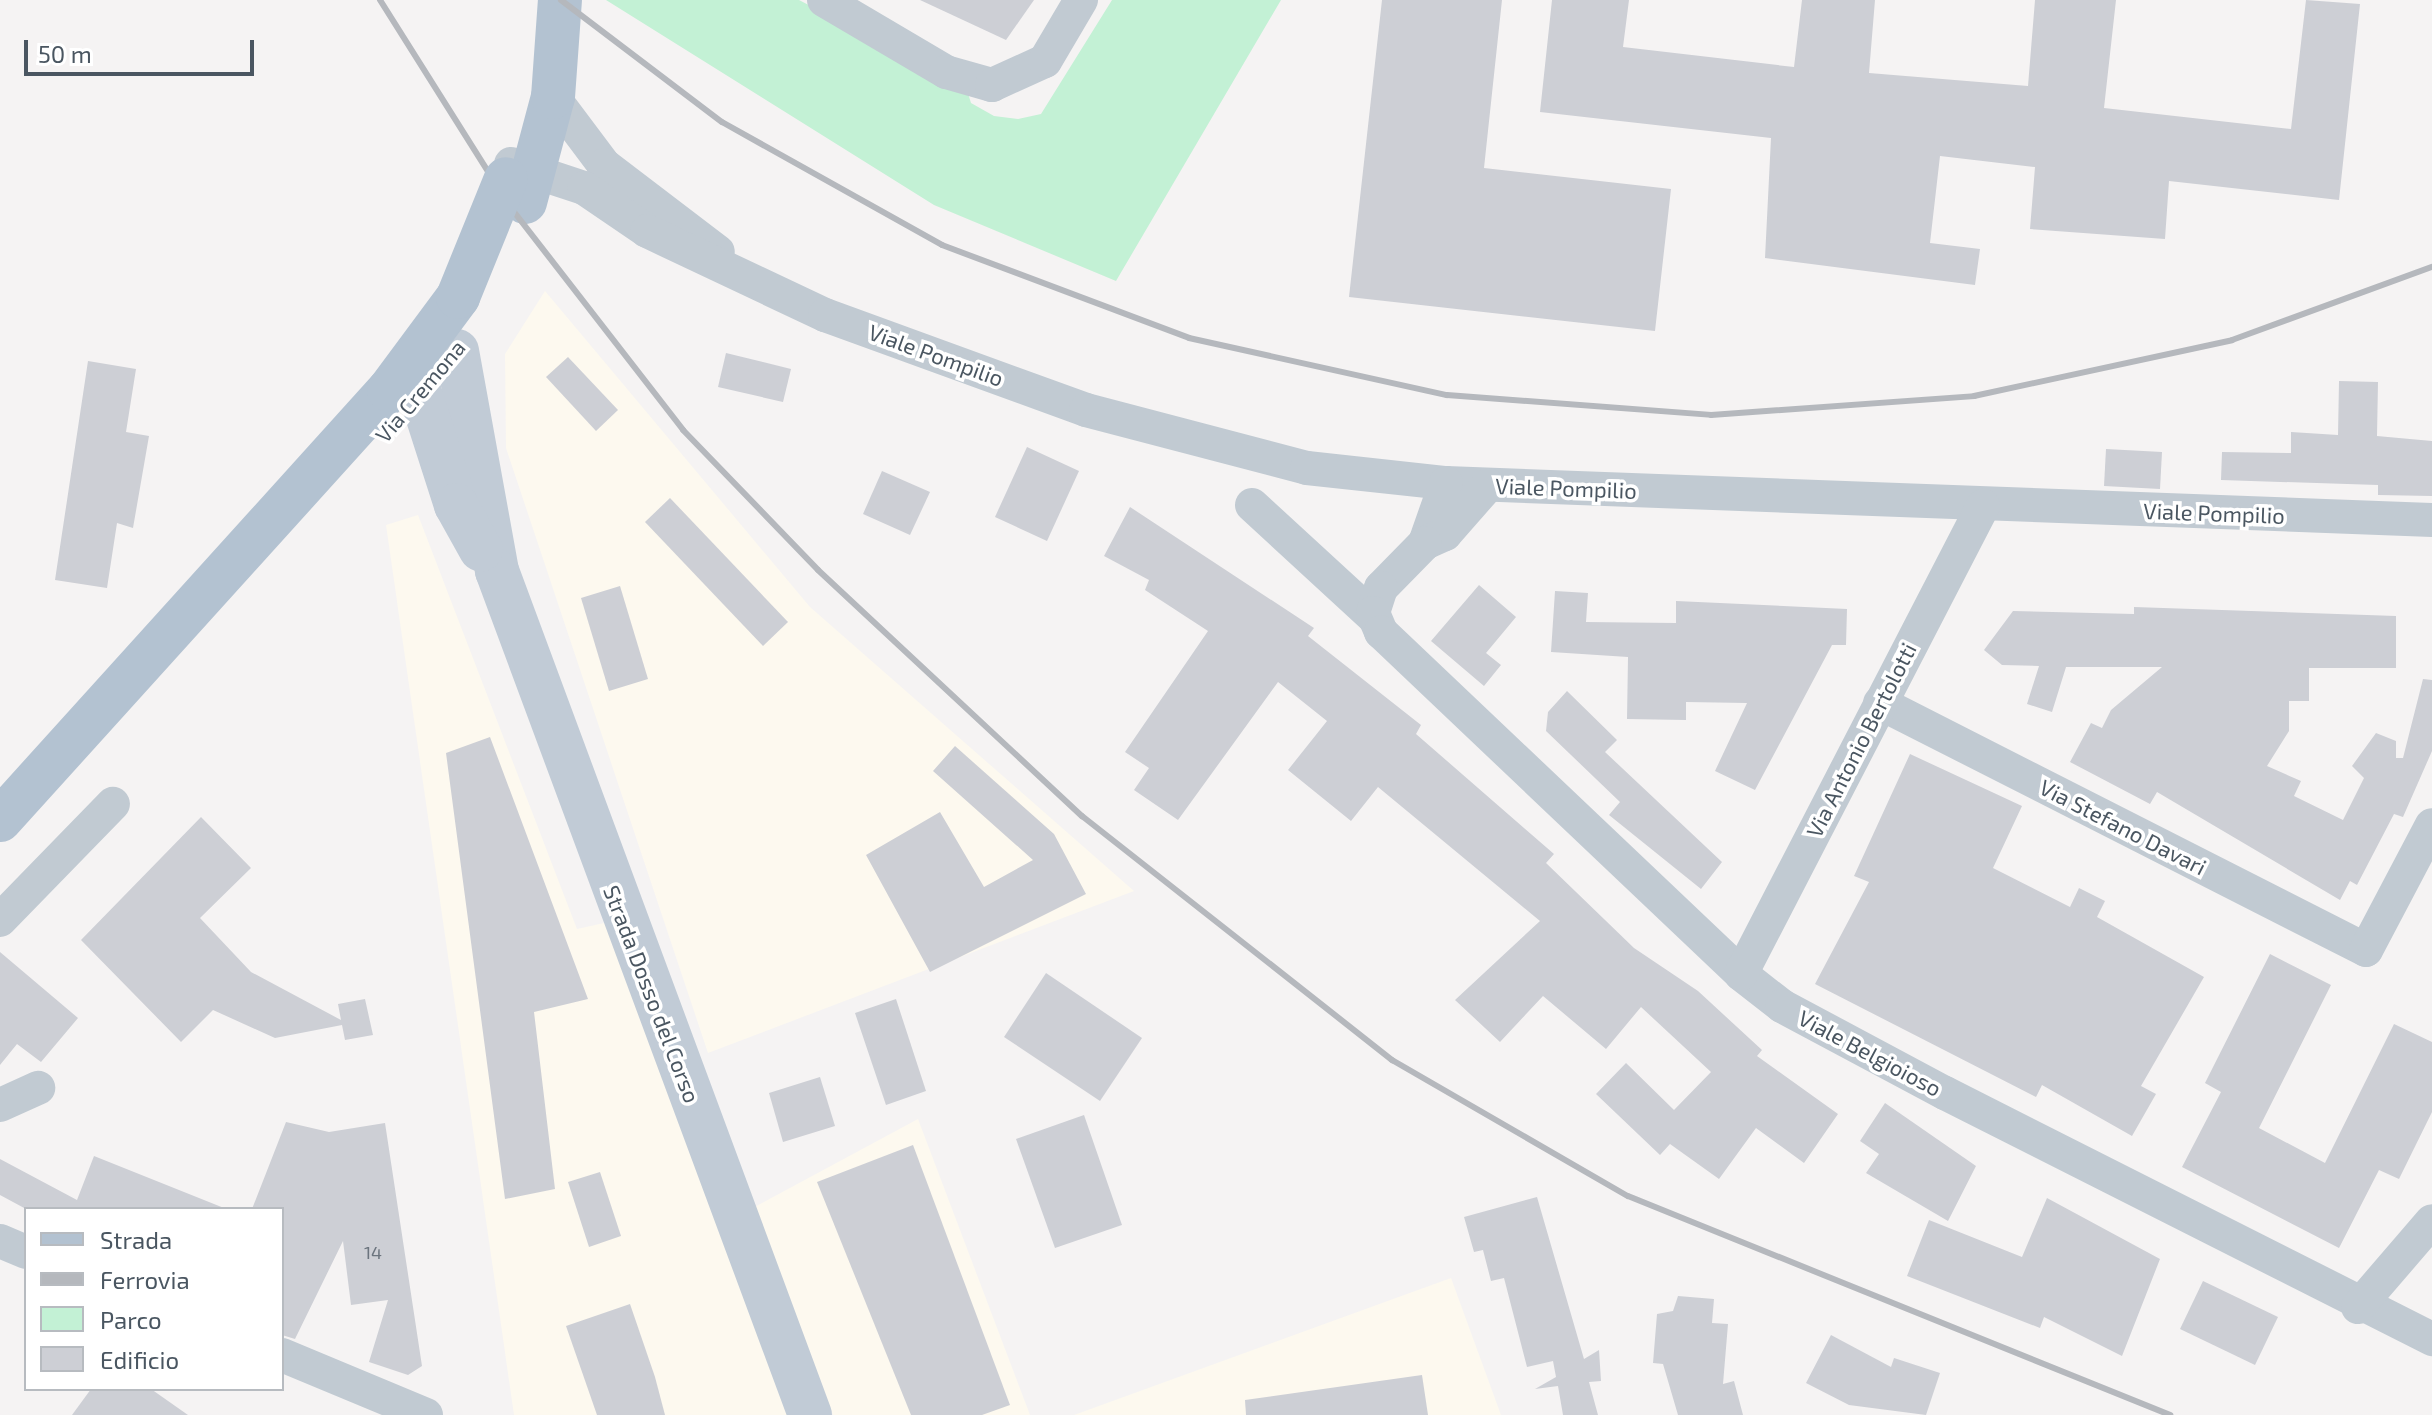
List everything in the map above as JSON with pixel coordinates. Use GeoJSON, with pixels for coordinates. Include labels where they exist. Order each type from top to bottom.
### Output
{"type":"FeatureCollection","features":[{"type":"Feature","properties":{"kind":"main road","name":"Via Cremona"},"geometry":{"type":"LineString","coordinates":[[336,467],[384,436],[406,384],[457,351],[469,305],[553,97],[546,13]]}},
{"type":"Feature","properties":{"kind":"main road","name":"Via Cremona"},"geometry":{"type":"LineString","coordinates":[[520,179],[546,13]]}},
{"type":"Feature","properties":{"kind":"main road","name":"Via Cremona"},"geometry":{"type":"LineString","coordinates":[[0,820],[119,690],[196,627],[336,467],[469,305]]}},
{"type":"Feature","properties":{"kind":"main road","name":"Strada Dosso del Corso"},"geometry":{"type":"LineString","coordinates":[[457,351],[497,571],[810,1415]]}},
{"type":"Feature","properties":{"kind":"main road","name":"Strada Dosso del Corso"},"geometry":{"type":"LineString","coordinates":[[406,384],[467,530],[497,571]]}},
{"type":"Feature","properties":{"kind":"street"},"geometry":{"type":"LineString","coordinates":[[824,0],[946,72],[992,85],[1045,61],[1081,0]]}},
{"type":"Feature","properties":{"kind":"street","name":"Viale Pompilio"},"geometry":{"type":"LineString","coordinates":[[553,97],[604,165],[736,268]]}},
{"type":"Feature","properties":{"kind":"street","name":"Viale Pompilio"},"geometry":{"type":"LineString","coordinates":[[520,179],[584,188],[647,231],[736,268],[825,315],[1086,410],[1307,468],[1488,485],[1983,506],[2432,520]]}},
{"type":"Feature","properties":{"kind":"street"},"geometry":{"type":"LineString","coordinates":[[1377,603],[1425,543],[1446,483]]}},
{"type":"Feature","properties":{"kind":"street"},"geometry":{"type":"LineString","coordinates":[[1425,543],[1445,534],[1488,485]]}},
{"type":"Feature","properties":{"kind":"street","name":"Viale Belgioioso"},"geometry":{"type":"LineString","coordinates":[[1252,505],[1329,577],[1377,603],[1741,974],[1796,1013],[2358,1307],[2432,1339]]}},
{"type":"Feature","properties":{"kind":"street","name":"Via Antonio Bertolotti"},"geometry":{"type":"LineString","coordinates":[[1741,974],[1983,506]]}},
{"type":"Feature","properties":{"kind":"street","name":"Via Stefano Davari"},"geometry":{"type":"LineString","coordinates":[[1880,703],[2366,950],[2432,825]]}},
{"type":"Feature","properties":{"kind":"street"},"geometry":{"type":"LineString","coordinates":[[0,920],[113,804]]}},
{"type":"Feature","properties":{"kind":"street"},"geometry":{"type":"LineString","coordinates":[[0,1105],[38,1088]]}},
{"type":"Feature","properties":{"kind":"street"},"geometry":{"type":"LineString","coordinates":[[2358,1307],[2432,1221]]}},
{"type":"Feature","properties":{"kind":"street"},"geometry":{"type":"LineString","coordinates":[[0,1241],[24,1251]]}},
{"type":"Feature","properties":{"kind":"street"},"geometry":{"type":"LineString","coordinates":[[284,1356],[426,1415]]}},
{"type":"Feature","properties":{"kind":"shaded area"},"geometry":{"type":"Polygon","coordinates":[[[545,291],[810,607],[1134,891],[708,1053],[506,448],[505,354],[545,291]]]}},
{"type":"Feature","properties":{"kind":"shaded area"},"geometry":{"type":"Polygon","coordinates":[[[418,515],[577,929],[613,921],[798,1415],[514,1415],[386,525],[418,515]]]}},
{"type":"Feature","properties":{"kind":"shaded area"},"geometry":{"type":"Polygon","coordinates":[[[918,1119],[1030,1415],[833,1415],[751,1209],[918,1119]]]}},
{"type":"Feature","properties":{"kind":"shaded area"},"geometry":{"type":"Polygon","coordinates":[[[1451,1278],[1501,1415],[1074,1415],[1451,1278]]]}},
{"type":"Feature","properties":{"kind":"green space"},"geometry":{"type":"Polygon","coordinates":[[[606,0],[799,0],[966,87],[971,103],[994,116],[1018,119],[1041,114],[1112,0],[1281,0],[1116,281],[934,205],[606,0]]]}},
{"type":"Feature","properties":{"kind":"building"},"geometry":{"type":"Polygon","coordinates":[[[920,0],[1034,0],[1006,40],[920,0]]]}},
{"type":"Feature","properties":{"kind":"building"},"geometry":{"type":"Polygon","coordinates":[[[1382,0],[1502,0],[1484,168],[1671,189],[1655,331],[1349,297],[1382,0]]]}},
{"type":"Feature","properties":{"kind":"building"},"geometry":{"type":"Polygon","coordinates":[[[1552,0],[1629,0],[1623,47],[1794,67],[1802,0],[1875,0],[1869,73],[2028,86],[2035,0],[2116,0],[2104,108],[2291,129],[2306,0],[2360,4],[2339,200],[2169,181],[2165,239],[2030,229],[2035,167],[1940,156],[1930,243],[1980,249],[1975,285],[1765,258],[1771,138],[1540,112],[1552,0]]]}},
{"type":"Feature","properties":{"kind":"building"},"geometry":{"type":"Polygon","coordinates":[[[726,353],[791,369],[783,402],[718,387],[726,353]]]}},
{"type":"Feature","properties":{"kind":"building"},"geometry":{"type":"Polygon","coordinates":[[[568,357],[618,410],[596,431],[546,377],[568,357]]]}},
{"type":"Feature","properties":{"kind":"building"},"geometry":{"type":"Polygon","coordinates":[[[88,361],[136,369],[126,432],[149,436],[133,528],[117,523],[107,588],[55,580],[88,361]]]}},
{"type":"Feature","properties":{"kind":"building"},"geometry":{"type":"Polygon","coordinates":[[[2339,381],[2378,382],[2377,436],[2432,441],[2432,496],[2378,495],[2378,485],[2221,480],[2222,452],[2291,453],[2291,432],[2338,435],[2339,381]]]}},
{"type":"Feature","properties":{"kind":"building"},"geometry":{"type":"Polygon","coordinates":[[[1027,447],[1079,471],[1047,541],[995,517],[1027,447]]]}},
{"type":"Feature","properties":{"kind":"building"},"geometry":{"type":"Polygon","coordinates":[[[2106,449],[2162,452],[2160,489],[2104,486],[2106,449]]]}},
{"type":"Feature","properties":{"kind":"building"},"geometry":{"type":"Polygon","coordinates":[[[882,471],[930,492],[910,535],[863,514],[882,471]]]}},
{"type":"Feature","properties":{"kind":"building"},"geometry":{"type":"Polygon","coordinates":[[[670,498],[788,622],[763,646],[645,522],[670,498]]]}},
{"type":"Feature","properties":{"kind":"building"},"geometry":{"type":"Polygon","coordinates":[[[1130,507],[1314,628],[1308,636],[1421,725],[1416,734],[1554,854],[1546,863],[1634,948],[1698,991],[1762,1050],[1757,1056],[1838,1114],[1804,1163],[1756,1128],[1719,1179],[1670,1144],[1660,1155],[1596,1094],[1626,1063],[1674,1110],[1711,1072],[1641,1007],[1606,1049],[1543,996],[1500,1042],[1455,1000],[1540,921],[1378,787],[1351,821],[1288,770],[1327,721],[1278,682],[1178,820],[1134,790],[1149,768],[1125,752],[1208,631],[1145,590],[1149,580],[1104,556],[1130,507]]]}},
{"type":"Feature","properties":{"kind":"building"},"geometry":{"type":"Polygon","coordinates":[[[1479,585],[1516,617],[1486,653],[1501,665],[1484,686],[1431,641],[1479,585]]]}},
{"type":"Feature","properties":{"kind":"building"},"geometry":{"type":"Polygon","coordinates":[[[620,586],[648,679],[609,691],[581,598],[620,586]]]}},
{"type":"Feature","properties":{"kind":"building"},"geometry":{"type":"Polygon","coordinates":[[[1555,591],[1588,593],[1586,622],[1676,623],[1676,601],[1847,609],[1846,645],[1832,645],[1755,790],[1715,771],[1747,703],[1686,702],[1686,720],[1627,719],[1628,657],[1551,652],[1555,591]]]}},
{"type":"Feature","properties":{"kind":"building"},"geometry":{"type":"Polygon","coordinates":[[[2134,607],[2396,616],[2396,668],[2309,668],[2309,701],[2289,701],[2289,731],[2267,766],[2301,781],[2294,796],[2343,820],[2364,778],[2352,766],[2376,733],[2396,741],[2396,758],[2403,758],[2423,679],[2432,680],[2432,751],[2403,817],[2394,814],[2357,885],[2350,881],[2340,900],[2157,792],[2150,804],[2070,762],[2091,723],[2102,728],[2111,710],[2162,667],[2066,667],[2052,712],[2027,704],[2039,666],[2002,665],[1984,650],[2013,611],[2134,614],[2134,607]]]}},
{"type":"Feature","properties":{"kind":"building"},"geometry":{"type":"Polygon","coordinates":[[[1567,691],[1617,740],[1605,752],[1722,862],[1701,889],[1609,815],[1620,802],[1546,731],[1548,712],[1567,691]]]}},
{"type":"Feature","properties":{"kind":"building"},"geometry":{"type":"Polygon","coordinates":[[[490,737],[588,999],[534,1012],[555,1189],[505,1199],[446,753],[490,737]]]}},
{"type":"Feature","properties":{"kind":"building"},"geometry":{"type":"Polygon","coordinates":[[[955,746],[1054,834],[1086,894],[930,972],[866,855],[940,812],[984,887],[1033,860],[933,771],[955,746]]]}},
{"type":"Feature","properties":{"kind":"building"},"geometry":{"type":"Polygon","coordinates":[[[1910,754],[2022,806],[1993,868],[2070,907],[2079,888],[2105,901],[2097,917],[2204,977],[2141,1086],[2156,1094],[2132,1136],[2042,1085],[2036,1097],[1815,984],[1869,882],[1854,876],[1910,754]]]}},
{"type":"Feature","properties":{"kind":"building"},"geometry":{"type":"Polygon","coordinates":[[[201,817],[251,868],[200,918],[251,972],[341,1020],[338,1004],[365,999],[373,1035],[345,1040],[342,1025],[275,1038],[213,1010],[181,1042],[81,940],[201,817]]]}},
{"type":"Feature","properties":{"kind":"building"},"geometry":{"type":"Polygon","coordinates":[[[0,952],[78,1018],[41,1062],[17,1044],[0,1065],[0,952]]]}},
{"type":"Feature","properties":{"kind":"building"},"geometry":{"type":"Polygon","coordinates":[[[2270,954],[2331,985],[2259,1128],[2325,1163],[2394,1024],[2432,1042],[2432,1112],[2399,1179],[2379,1170],[2339,1248],[2182,1167],[2221,1092],[2205,1083],[2270,954]]]}},
{"type":"Feature","properties":{"kind":"building"},"geometry":{"type":"Polygon","coordinates":[[[1046,973],[1142,1038],[1100,1101],[1004,1037],[1046,973]]]}},
{"type":"Feature","properties":{"kind":"building"},"geometry":{"type":"Polygon","coordinates":[[[896,999],[926,1091],[886,1105],[855,1013],[896,999]]]}},
{"type":"Feature","properties":{"kind":"building"},"geometry":{"type":"Polygon","coordinates":[[[820,1077],[835,1126],[783,1142],[769,1093],[820,1077]]]}},
{"type":"Feature","properties":{"kind":"building"},"geometry":{"type":"Polygon","coordinates":[[[1885,1103],[1976,1166],[1948,1221],[1866,1173],[1879,1154],[1860,1141],[1885,1103]]]}},
{"type":"Feature","properties":{"kind":"building"},"geometry":{"type":"Polygon","coordinates":[[[1084,1115],[1122,1225],[1055,1248],[1016,1139],[1084,1115]]]}},
{"type":"Feature","properties":{"kind":"building"},"geometry":{"type":"Polygon","coordinates":[[[286,1122],[329,1132],[385,1123],[422,1366],[408,1375],[369,1362],[388,1300],[351,1305],[343,1241],[295,1339],[284,1336],[284,1207],[253,1207],[286,1122]]]}},
{"type":"Feature","properties":{"kind":"building"},"geometry":{"type":"Polygon","coordinates":[[[913,1145],[1010,1405],[982,1415],[911,1415],[817,1182],[913,1145]]]}},
{"type":"Feature","properties":{"kind":"building"},"geometry":{"type":"Polygon","coordinates":[[[94,1156],[222,1207],[24,1208],[0,1195],[0,1159],[77,1200],[94,1156]]]}},
{"type":"Feature","properties":{"kind":"building"},"geometry":{"type":"Polygon","coordinates":[[[600,1172],[621,1236],[589,1247],[568,1182],[600,1172]]]}},
{"type":"Feature","properties":{"kind":"building"},"geometry":{"type":"Polygon","coordinates":[[[1537,1197],[1584,1359],[1599,1350],[1601,1381],[1589,1382],[1598,1415],[1563,1415],[1558,1386],[1535,1389],[1556,1377],[1553,1361],[1527,1367],[1504,1278],[1491,1281],[1483,1250],[1474,1252],[1464,1217],[1537,1197]]]}},
{"type":"Feature","properties":{"kind":"building"},"geometry":{"type":"Polygon","coordinates":[[[2047,1198],[2160,1259],[2122,1356],[2044,1317],[2040,1328],[1907,1276],[1929,1220],[2022,1257],[2047,1198]]]}},
{"type":"Feature","properties":{"kind":"building"},"geometry":{"type":"Polygon","coordinates":[[[2203,1281],[2278,1317],[2255,1365],[2180,1329],[2203,1281]]]}},
{"type":"Feature","properties":{"kind":"building"},"geometry":{"type":"Polygon","coordinates":[[[1678,1296],[1714,1299],[1712,1323],[1728,1324],[1723,1384],[1734,1381],[1743,1415],[1678,1415],[1663,1364],[1653,1363],[1657,1314],[1673,1311],[1678,1296]]]}},
{"type":"Feature","properties":{"kind":"building"},"geometry":{"type":"Polygon","coordinates":[[[630,1304],[665,1415],[597,1415],[566,1326],[630,1304]]]}},
{"type":"Feature","properties":{"kind":"building"},"geometry":{"type":"Polygon","coordinates":[[[1831,1335],[1891,1367],[1894,1358],[1940,1373],[1926,1415],[1849,1405],[1806,1383],[1831,1335]]]}},
{"type":"Feature","properties":{"kind":"building"},"geometry":{"type":"Polygon","coordinates":[[[1422,1375],[1428,1415],[1246,1415],[1245,1400],[1422,1375]]]}},
{"type":"Feature","properties":{"kind":"building"},"geometry":{"type":"Polygon","coordinates":[[[90,1391],[154,1391],[188,1415],[72,1415],[90,1391]]]}},
{"type":"Feature","properties":{"kind":"railway"},"geometry":{"type":"LineString","coordinates":[[380,0],[511,208],[683,430],[818,570],[1082,816],[1392,1060],[1628,1196],[2170,1415]]}},
{"type":"Feature","properties":{"kind":"railway"},"geometry":{"type":"LineString","coordinates":[[561,0],[722,122],[942,245],[1189,338],[1447,395],[1711,415],[1974,396],[2232,340],[2432,267]]}}]}
